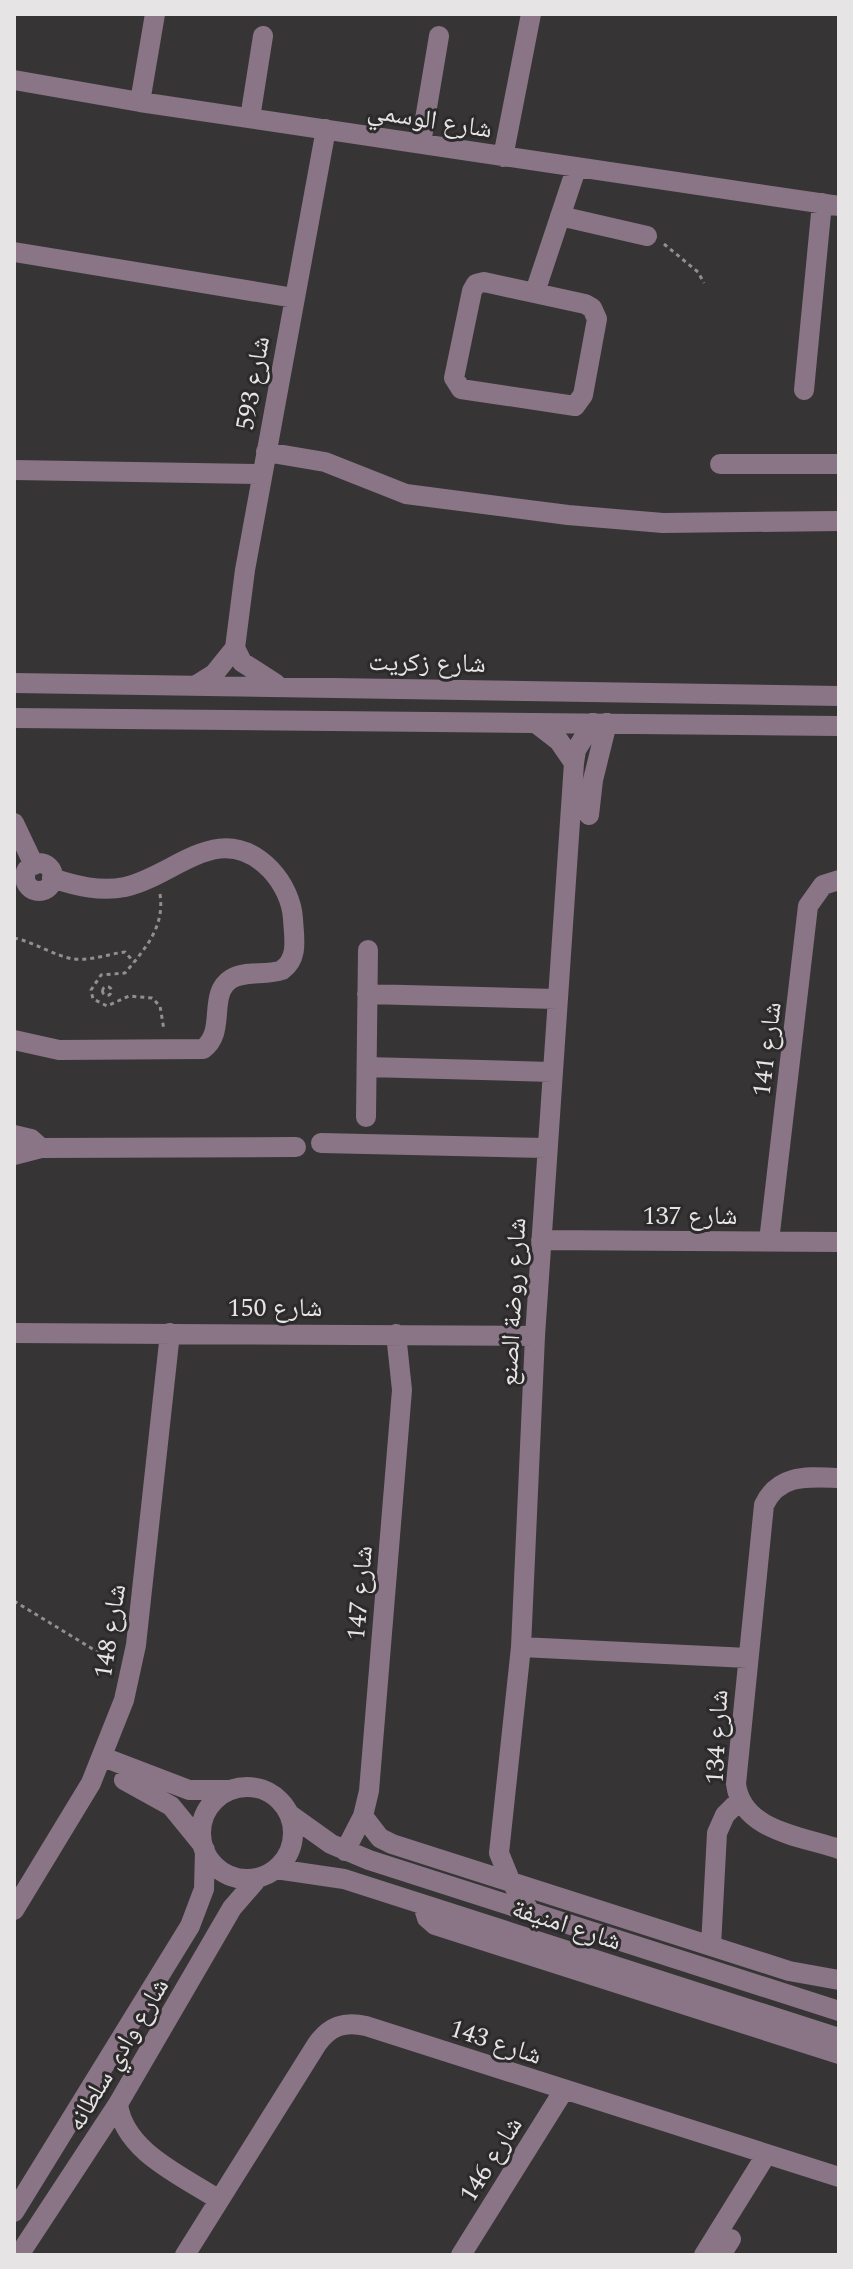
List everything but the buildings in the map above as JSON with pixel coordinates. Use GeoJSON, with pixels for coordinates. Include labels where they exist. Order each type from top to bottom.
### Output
{"type":"FeatureCollection","features":[{"type":"Feature","properties":{"kind":"street"},"geometry":{"type":"LineString","coordinates":[[140,102],[155,14]]}},
{"type":"Feature","properties":{"kind":"street"},"geometry":{"type":"LineString","coordinates":[[503,157],[531,14]]}},
{"type":"Feature","properties":{"kind":"street"},"geometry":{"type":"LineString","coordinates":[[250,118],[263,36]]}},
{"type":"Feature","properties":{"kind":"street"},"geometry":{"type":"LineString","coordinates":[[421,143],[439,36]]}},
{"type":"Feature","properties":{"kind":"street","name":"شارع الوسمي"},"geometry":{"type":"LineString","coordinates":[[14,80],[576,169],[831,205]]}},
{"type":"Feature","properties":{"kind":"street","name":"شارع 593"},"geometry":{"type":"LineString","coordinates":[[235,648],[262,474],[326,129]]}},
{"type":"Feature","properties":{"kind":"street"},"geometry":{"type":"LineString","coordinates":[[535,292],[576,169]]}},
{"type":"Feature","properties":{"kind":"street"},"geometry":{"type":"LineString","coordinates":[[804,390],[831,205]]}},
{"type":"Feature","properties":{"kind":"street"},"geometry":{"type":"LineString","coordinates":[[560,216],[647,236]]}},
{"type":"Feature","properties":{"kind":"street"},"geometry":{"type":"LineString","coordinates":[[14,252],[294,298]]}},
{"type":"Feature","properties":{"kind":"street"},"geometry":{"type":"LineString","coordinates":[[484,282],[535,292],[585,304],[596,315],[581,400],[567,407],[458,387],[454,378],[473,287],[484,282]]}},
{"type":"Feature","properties":{"kind":"street"},"geometry":{"type":"LineString","coordinates":[[266,452],[325,462],[406,494],[568,515],[663,523],[839,521]]}},
{"type":"Feature","properties":{"kind":"street"},"geometry":{"type":"LineString","coordinates":[[720,464],[839,464]]}},
{"type":"Feature","properties":{"kind":"street"},"geometry":{"type":"LineString","coordinates":[[14,470],[262,474]]}},
{"type":"Feature","properties":{"kind":"street"},"geometry":{"type":"LineString","coordinates":[[198,684],[222,667],[235,648],[252,670],[279,685]]}},
{"type":"Feature","properties":{"kind":"street","name":"شارع زكريت"},"geometry":{"type":"LineString","coordinates":[[14,683],[839,696]]}},
{"type":"Feature","properties":{"kind":"street"},"geometry":{"type":"LineString","coordinates":[[14,718],[839,726]]}},
{"type":"Feature","properties":{"kind":"street"},"geometry":{"type":"LineString","coordinates":[[589,815],[600,723]]}},
{"type":"Feature","properties":{"kind":"street","name":"شارع روضة الصنع"},"geometry":{"type":"LineString","coordinates":[[531,1913],[510,1880],[501,1859],[501,1844],[521,1647],[535,1336],[574,763],[576,750],[600,723]]}},
{"type":"Feature","properties":{"kind":"street"},"geometry":{"type":"LineString","coordinates":[[537,724],[559,741],[574,763]]}},
{"type":"Feature","properties":{"kind":"street"},"geometry":{"type":"LineString","coordinates":[[14,823],[34,865]]}},
{"type":"Feature","properties":{"kind":"street"},"geometry":{"type":"LineString","coordinates":[[14,1040],[59,1050],[196,1051],[209,1044],[216,1031],[221,992],[231,979],[276,972],[288,966],[295,951],[288,897],[277,876],[243,852],[229,849],[201,853],[138,883],[110,889],[84,887],[52,878]]}},
{"type":"Feature","properties":{"kind":"street"},"geometry":{"type":"LineString","coordinates":[[34,865],[49,868],[52,878]]}},
{"type":"Feature","properties":{"kind":"street"},"geometry":{"type":"LineString","coordinates":[[34,865],[26,873],[21,892],[42,891],[52,878]]}},
{"type":"Feature","properties":{"kind":"street","name":"شارع 141"},"geometry":{"type":"LineString","coordinates":[[769,1241],[808,906],[823,885],[839,880]]}},
{"type":"Feature","properties":{"kind":"street"},"geometry":{"type":"LineString","coordinates":[[366,1117],[368,950]]}},
{"type":"Feature","properties":{"kind":"street"},"geometry":{"type":"LineString","coordinates":[[367,994],[556,999]]}},
{"type":"Feature","properties":{"kind":"street"},"geometry":{"type":"LineString","coordinates":[[367,1067],[552,1072]]}},
{"type":"Feature","properties":{"kind":"street"},"geometry":{"type":"LineString","coordinates":[[14,1135],[31,1139],[41,1148]]}},
{"type":"Feature","properties":{"kind":"street"},"geometry":{"type":"LineString","coordinates":[[321,1143],[547,1148]]}},
{"type":"Feature","properties":{"kind":"street"},"geometry":{"type":"LineString","coordinates":[[14,1155],[41,1148],[296,1147]]}},
{"type":"Feature","properties":{"kind":"street","name":"شارع 137"},"geometry":{"type":"LineString","coordinates":[[541,1240],[839,1242]]}},
{"type":"Feature","properties":{"kind":"street","name":"شارع 150"},"geometry":{"type":"LineString","coordinates":[[14,1333],[535,1336]]}},
{"type":"Feature","properties":{"kind":"street","name":"شارع 148"},"geometry":{"type":"LineString","coordinates":[[14,1910],[101,1763],[131,1672],[170,1333]]}},
{"type":"Feature","properties":{"kind":"street","name":"شارع 147"},"geometry":{"type":"LineString","coordinates":[[345,1851],[363,1816],[369,1791],[402,1390],[396,1334]]}},
{"type":"Feature","properties":{"kind":"street","name":"شارع 134"},"geometry":{"type":"LineString","coordinates":[[839,1478],[792,1479],[768,1498],[762,1512],[736,1775],[740,1800],[749,1814],[763,1824],[839,1849]]}},
{"type":"Feature","properties":{"kind":"street","name":"شارع 134"},"geometry":{"type":"LineString","coordinates":[[521,1647],[748,1658]]}},
{"type":"Feature","properties":{"kind":"street"},"geometry":{"type":"LineString","coordinates":[[101,1763],[189,1790],[266,1791],[289,1814],[292,1844],[267,1873],[228,1875],[212,1863],[190,1825],[171,1806],[101,1763]]}},
{"type":"Feature","properties":{"kind":"street"},"geometry":{"type":"LineString","coordinates":[[204,1848],[202,1826],[210,1807],[234,1789]]}},
{"type":"Feature","properties":{"kind":"street"},"geometry":{"type":"LineString","coordinates":[[711,1946],[717,1833],[725,1815],[740,1800]]}},
{"type":"Feature","properties":{"kind":"street","name":"شارع امنيفة"},"geometry":{"type":"LineString","coordinates":[[289,1814],[312,1834],[345,1851],[831,2008]]}},
{"type":"Feature","properties":{"kind":"street"},"geometry":{"type":"LineString","coordinates":[[363,1816],[386,1841],[445,1862],[510,1880],[711,1946],[806,1974],[839,1980]]}},
{"type":"Feature","properties":{"kind":"street"},"geometry":{"type":"LineString","coordinates":[[408,1873],[445,1862],[475,1862],[501,1844]]}},
{"type":"Feature","properties":{"kind":"street","name":"شارع وادي سلطانه"},"geometry":{"type":"LineString","coordinates":[[14,2212],[190,1926],[204,1889],[204,1848]]}},
{"type":"Feature","properties":{"kind":"street","name":"شارع وادي سلطانه"},"geometry":{"type":"LineString","coordinates":[[19,2255],[91,2148],[232,1908],[267,1873]]}},
{"type":"Feature","properties":{"kind":"street","name":"شارع امنيفة"},"geometry":{"type":"LineString","coordinates":[[267,1873],[344,1879],[839,2038]]}},
{"type":"Feature","properties":{"kind":"street"},"geometry":{"type":"LineString","coordinates":[[423,1905],[427,1918],[435,1925],[839,2054]]}},
{"type":"Feature","properties":{"kind":"street"},"geometry":{"type":"LineString","coordinates":[[806,1974],[808,1986],[831,2008]]}},
{"type":"Feature","properties":{"kind":"street","name":"شارع 143"},"geometry":{"type":"LineString","coordinates":[[185,2255],[317,2044],[333,2028],[344,2024],[366,2026],[839,2177]]}},
{"type":"Feature","properties":{"kind":"street","name":"شارع 146"},"geometry":{"type":"LineString","coordinates":[[461,2255],[564,2090]]}},
{"type":"Feature","properties":{"kind":"street"},"geometry":{"type":"LineString","coordinates":[[118,2104],[123,2124],[136,2145],[219,2200]]}},
{"type":"Feature","properties":{"kind":"street"},"geometry":{"type":"LineString","coordinates":[[91,2148],[111,2142],[136,2145]]}},
{"type":"Feature","properties":{"kind":"street"},"geometry":{"type":"LineString","coordinates":[[704,2255],[766,2155]]}},
{"type":"Feature","properties":{"kind":"street"},"geometry":{"type":"LineString","coordinates":[[34,2175],[44,2191],[61,2193]]}},
{"type":"Feature","properties":{"kind":"path"},"geometry":{"type":"LineString","coordinates":[[647,236],[662,243],[690,265],[704,283]]}},
{"type":"Feature","properties":{"kind":"path"},"geometry":{"type":"LineString","coordinates":[[157,875],[160,922],[125,973],[101,975],[92,983],[91,995],[102,1005],[113,1005],[129,996],[157,1001],[162,1012],[166,1051]]}},
{"type":"Feature","properties":{"kind":"path"},"geometry":{"type":"LineString","coordinates":[[14,938],[45,946],[68,958],[86,959],[125,952],[134,962]]}},
{"type":"Feature","properties":{"kind":"path"},"geometry":{"type":"LineString","coordinates":[[102,1005],[108,995],[102,990],[115,976]]}},
{"type":"Feature","properties":{"kind":"path"},"geometry":{"type":"LineString","coordinates":[[14,1601],[131,1672]]}}]}
